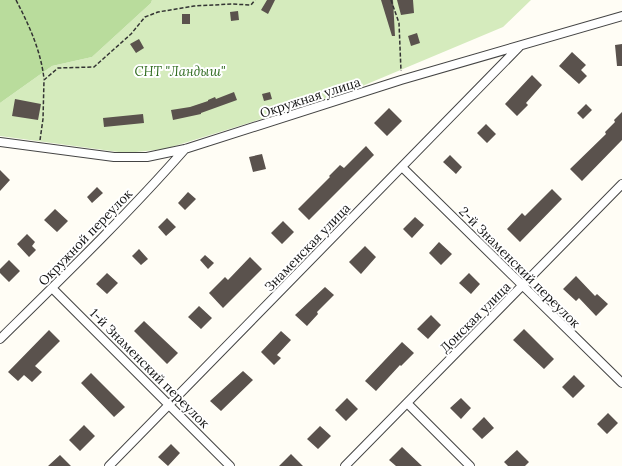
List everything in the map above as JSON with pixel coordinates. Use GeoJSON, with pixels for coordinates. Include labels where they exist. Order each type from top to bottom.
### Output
{"type":"FeatureCollection","features":[{"type":"Feature","properties":{"kind":"street","name":"Окружная улица"},"geometry":{"type":"LineString","coordinates":[[0,142],[114,157],[147,157],[185,150],[401,80],[622,16]]}},
{"type":"Feature","properties":{"kind":"street","name":"Знаменская улица"},"geometry":{"type":"LineString","coordinates":[[109,466],[522,45]]}},
{"type":"Feature","properties":{"kind":"street","name":"Окружной переулок"},"geometry":{"type":"LineString","coordinates":[[0,338],[52,288],[185,150]]}},
{"type":"Feature","properties":{"kind":"street","name":"2-й Знаменский переулок"},"geometry":{"type":"LineString","coordinates":[[402,167],[622,383]]}},
{"type":"Feature","properties":{"kind":"street","name":"Донская улица"},"geometry":{"type":"LineString","coordinates":[[345,466],[622,184]]}},
{"type":"Feature","properties":{"kind":"street","name":"1-й Знаменский переулок"},"geometry":{"type":"LineString","coordinates":[[52,288],[230,466]]}},
{"type":"Feature","properties":{"kind":"street"},"geometry":{"type":"LineString","coordinates":[[407,403],[470,466]]}},
{"type":"Feature","properties":{"kind":"path"},"geometry":{"type":"LineString","coordinates":[[16,0],[28,23],[42,67],[44,80],[43,119],[39,148]]}},
{"type":"Feature","properties":{"kind":"path"},"geometry":{"type":"LineString","coordinates":[[44,80],[58,68],[94,67],[131,34],[145,16],[158,12],[194,6],[232,4],[252,5],[255,0]]}},
{"type":"Feature","properties":{"kind":"path"},"geometry":{"type":"LineString","coordinates":[[391,0],[399,22],[401,80]]}},
{"type":"Feature","properties":{"kind":"green space"},"geometry":{"type":"Polygon","coordinates":[[[0,0],[152,0],[151,3],[92,57],[52,66],[0,103],[0,0]]]}},
{"type":"Feature","properties":{"kind":"green space","name":"СНТ \"Ландыш\""},"geometry":{"type":"Polygon","coordinates":[[[152,0],[531,0],[503,27],[348,92],[165,149],[126,153],[0,136],[0,103],[52,66],[92,57],[151,3],[152,0]]]}},
{"type":"Feature","properties":{"kind":"building"},"geometry":{"type":"Polygon","coordinates":[[[267,0],[275,0],[268,14],[261,10],[267,0]]]}},
{"type":"Feature","properties":{"kind":"building"},"geometry":{"type":"Polygon","coordinates":[[[381,0],[393,0],[395,36],[392,36],[381,0]]]}},
{"type":"Feature","properties":{"kind":"building"},"geometry":{"type":"Polygon","coordinates":[[[397,0],[413,0],[414,13],[401,15],[397,0]]]}},
{"type":"Feature","properties":{"kind":"building"},"geometry":{"type":"Polygon","coordinates":[[[238,11],[239,20],[231,21],[230,12],[238,11]]]}},
{"type":"Feature","properties":{"kind":"building"},"geometry":{"type":"Polygon","coordinates":[[[182,14],[190,14],[190,24],[182,24],[182,14]]]}},
{"type":"Feature","properties":{"kind":"building"},"geometry":{"type":"Polygon","coordinates":[[[417,33],[420,43],[411,46],[408,36],[417,33]]]}},
{"type":"Feature","properties":{"kind":"building"},"geometry":{"type":"Polygon","coordinates":[[[139,39],[144,48],[136,53],[130,44],[139,39]]]}},
{"type":"Feature","properties":{"kind":"building"},"geometry":{"type":"Polygon","coordinates":[[[622,44],[622,66],[617,66],[615,45],[622,44]]]}},
{"type":"Feature","properties":{"kind":"building"},"geometry":{"type":"Polygon","coordinates":[[[572,52],[586,65],[581,70],[587,76],[579,84],[559,66],[572,52]]]}},
{"type":"Feature","properties":{"kind":"building"},"geometry":{"type":"Polygon","coordinates":[[[532,75],[542,85],[526,103],[528,105],[517,116],[505,104],[532,75]]]}},
{"type":"Feature","properties":{"kind":"building"},"geometry":{"type":"Polygon","coordinates":[[[234,92],[237,100],[201,114],[173,120],[171,110],[190,107],[215,97],[216,99],[234,92]]]}},
{"type":"Feature","properties":{"kind":"building"},"geometry":{"type":"Polygon","coordinates":[[[270,92],[272,99],[264,101],[262,94],[270,92]]]}},
{"type":"Feature","properties":{"kind":"building"},"geometry":{"type":"Polygon","coordinates":[[[15,99],[41,104],[38,120],[12,116],[15,99]]]}},
{"type":"Feature","properties":{"kind":"building"},"geometry":{"type":"Polygon","coordinates":[[[586,104],[592,110],[583,119],[577,113],[586,104]]]}},
{"type":"Feature","properties":{"kind":"building"},"geometry":{"type":"Polygon","coordinates":[[[389,108],[402,121],[387,136],[374,123],[389,108]]]}},
{"type":"Feature","properties":{"kind":"building"},"geometry":{"type":"Polygon","coordinates":[[[622,112],[622,140],[582,181],[570,169],[606,134],[605,132],[622,112]]]}},
{"type":"Feature","properties":{"kind":"building"},"geometry":{"type":"Polygon","coordinates":[[[143,114],[144,123],[104,127],[103,118],[143,114]]]}},
{"type":"Feature","properties":{"kind":"building"},"geometry":{"type":"Polygon","coordinates":[[[486,124],[496,134],[487,143],[477,133],[486,124]]]}},
{"type":"Feature","properties":{"kind":"building"},"geometry":{"type":"Polygon","coordinates":[[[366,146],[374,155],[309,220],[298,209],[340,165],[344,168],[366,146]]]}},
{"type":"Feature","properties":{"kind":"building"},"geometry":{"type":"Polygon","coordinates":[[[262,154],[266,169],[253,172],[249,157],[262,154]]]}},
{"type":"Feature","properties":{"kind":"building"},"geometry":{"type":"Polygon","coordinates":[[[450,155],[462,167],[456,174],[443,162],[450,155]]]}},
{"type":"Feature","properties":{"kind":"building"},"geometry":{"type":"Polygon","coordinates":[[[0,170],[10,180],[0,191],[0,170]]]}},
{"type":"Feature","properties":{"kind":"building"},"geometry":{"type":"Polygon","coordinates":[[[97,187],[103,193],[92,203],[87,197],[97,187]]]}},
{"type":"Feature","properties":{"kind":"building"},"geometry":{"type":"Polygon","coordinates":[[[552,189],[562,199],[520,242],[507,229],[522,213],[525,216],[552,189]]]}},
{"type":"Feature","properties":{"kind":"building"},"geometry":{"type":"Polygon","coordinates":[[[188,192],[196,199],[185,210],[178,203],[188,192]]]}},
{"type":"Feature","properties":{"kind":"building"},"geometry":{"type":"Polygon","coordinates":[[[55,209],[68,221],[57,232],[44,220],[55,209]]]}},
{"type":"Feature","properties":{"kind":"building"},"geometry":{"type":"Polygon","coordinates":[[[415,217],[424,225],[412,238],[403,229],[415,217]]]}},
{"type":"Feature","properties":{"kind":"building"},"geometry":{"type":"Polygon","coordinates":[[[167,218],[176,227],[166,236],[158,227],[167,218]]]}},
{"type":"Feature","properties":{"kind":"building"},"geometry":{"type":"Polygon","coordinates":[[[283,221],[294,232],[282,244],[271,233],[283,221]]]}},
{"type":"Feature","properties":{"kind":"building"},"geometry":{"type":"Polygon","coordinates":[[[27,234],[35,242],[32,246],[36,250],[29,257],[17,244],[27,234]]]}},
{"type":"Feature","properties":{"kind":"building"},"geometry":{"type":"Polygon","coordinates":[[[439,242],[452,254],[441,265],[429,253],[439,242]]]}},
{"type":"Feature","properties":{"kind":"building"},"geometry":{"type":"Polygon","coordinates":[[[365,246],[376,257],[361,274],[349,262],[365,246]]]}},
{"type":"Feature","properties":{"kind":"building"},"geometry":{"type":"Polygon","coordinates":[[[139,249],[148,259],[141,265],[132,256],[139,249]]]}},
{"type":"Feature","properties":{"kind":"building"},"geometry":{"type":"Polygon","coordinates":[[[205,255],[214,263],[208,269],[200,260],[205,255]]]}},
{"type":"Feature","properties":{"kind":"building"},"geometry":{"type":"Polygon","coordinates":[[[250,257],[262,269],[223,308],[209,293],[225,277],[228,280],[250,257]]]}},
{"type":"Feature","properties":{"kind":"building"},"geometry":{"type":"Polygon","coordinates":[[[9,260],[20,271],[9,282],[0,273],[0,269],[9,260]]]}},
{"type":"Feature","properties":{"kind":"building"},"geometry":{"type":"Polygon","coordinates":[[[107,273],[118,283],[107,294],[96,284],[107,273]]]}},
{"type":"Feature","properties":{"kind":"building"},"geometry":{"type":"Polygon","coordinates":[[[469,273],[480,284],[471,294],[459,283],[469,273]]]}},
{"type":"Feature","properties":{"kind":"building"},"geometry":{"type":"Polygon","coordinates":[[[576,276],[595,296],[597,294],[608,304],[596,316],[579,298],[576,301],[563,289],[576,276]]]}},
{"type":"Feature","properties":{"kind":"building"},"geometry":{"type":"Polygon","coordinates":[[[325,287],[334,295],[317,312],[318,314],[307,326],[295,315],[325,287]]]}},
{"type":"Feature","properties":{"kind":"building"},"geometry":{"type":"Polygon","coordinates":[[[199,306],[212,318],[201,329],[188,317],[199,306]]]}},
{"type":"Feature","properties":{"kind":"building"},"geometry":{"type":"Polygon","coordinates":[[[431,315],[441,325],[428,339],[417,329],[431,315]]]}},
{"type":"Feature","properties":{"kind":"building"},"geometry":{"type":"Polygon","coordinates":[[[144,321],[178,353],[167,364],[134,331],[144,321]]]}},
{"type":"Feature","properties":{"kind":"building"},"geometry":{"type":"Polygon","coordinates":[[[524,329],[554,359],[544,369],[513,340],[524,329]]]}},
{"type":"Feature","properties":{"kind":"building"},"geometry":{"type":"Polygon","coordinates":[[[49,330],[60,341],[35,366],[42,372],[32,382],[24,375],[18,381],[8,372],[49,330]]]}},
{"type":"Feature","properties":{"kind":"building"},"geometry":{"type":"Polygon","coordinates":[[[281,331],[291,340],[277,355],[281,358],[274,365],[261,352],[281,331]]]}},
{"type":"Feature","properties":{"kind":"building"},"geometry":{"type":"Polygon","coordinates":[[[402,342],[414,353],[401,366],[400,365],[376,391],[365,381],[402,342]]]}},
{"type":"Feature","properties":{"kind":"building"},"geometry":{"type":"Polygon","coordinates":[[[243,371],[253,380],[221,411],[210,401],[243,371]]]}},
{"type":"Feature","properties":{"kind":"building"},"geometry":{"type":"Polygon","coordinates":[[[91,373],[125,407],[114,417],[81,383],[91,373]]]}},
{"type":"Feature","properties":{"kind":"building"},"geometry":{"type":"Polygon","coordinates":[[[574,375],[585,386],[573,398],[562,387],[574,375]]]}},
{"type":"Feature","properties":{"kind":"building"},"geometry":{"type":"Polygon","coordinates":[[[347,398],[358,409],[346,421],[335,410],[347,398]]]}},
{"type":"Feature","properties":{"kind":"building"},"geometry":{"type":"Polygon","coordinates":[[[461,398],[471,408],[461,419],[450,408],[461,398]]]}},
{"type":"Feature","properties":{"kind":"building"},"geometry":{"type":"Polygon","coordinates":[[[608,413],[618,423],[607,434],[597,424],[608,413]]]}},
{"type":"Feature","properties":{"kind":"building"},"geometry":{"type":"Polygon","coordinates":[[[484,417],[494,428],[482,439],[472,429],[484,417]]]}},
{"type":"Feature","properties":{"kind":"building"},"geometry":{"type":"Polygon","coordinates":[[[84,425],[95,436],[80,451],[69,440],[84,425]]]}},
{"type":"Feature","properties":{"kind":"building"},"geometry":{"type":"Polygon","coordinates":[[[320,426],[331,436],[318,449],[307,439],[320,426]]]}},
{"type":"Feature","properties":{"kind":"building"},"geometry":{"type":"Polygon","coordinates":[[[171,444],[180,453],[168,466],[158,457],[171,444]]]}},
{"type":"Feature","properties":{"kind":"building"},"geometry":{"type":"Polygon","coordinates":[[[402,447],[422,466],[396,466],[389,460],[402,447]]]}},
{"type":"Feature","properties":{"kind":"building"},"geometry":{"type":"Polygon","coordinates":[[[517,450],[529,462],[525,466],[508,466],[504,462],[517,450]]]}},
{"type":"Feature","properties":{"kind":"building"},"geometry":{"type":"Polygon","coordinates":[[[291,454],[303,466],[279,466],[291,454]]]}},
{"type":"Feature","properties":{"kind":"building"},"geometry":{"type":"Polygon","coordinates":[[[60,455],[71,466],[48,466],[60,455]]]}}]}
